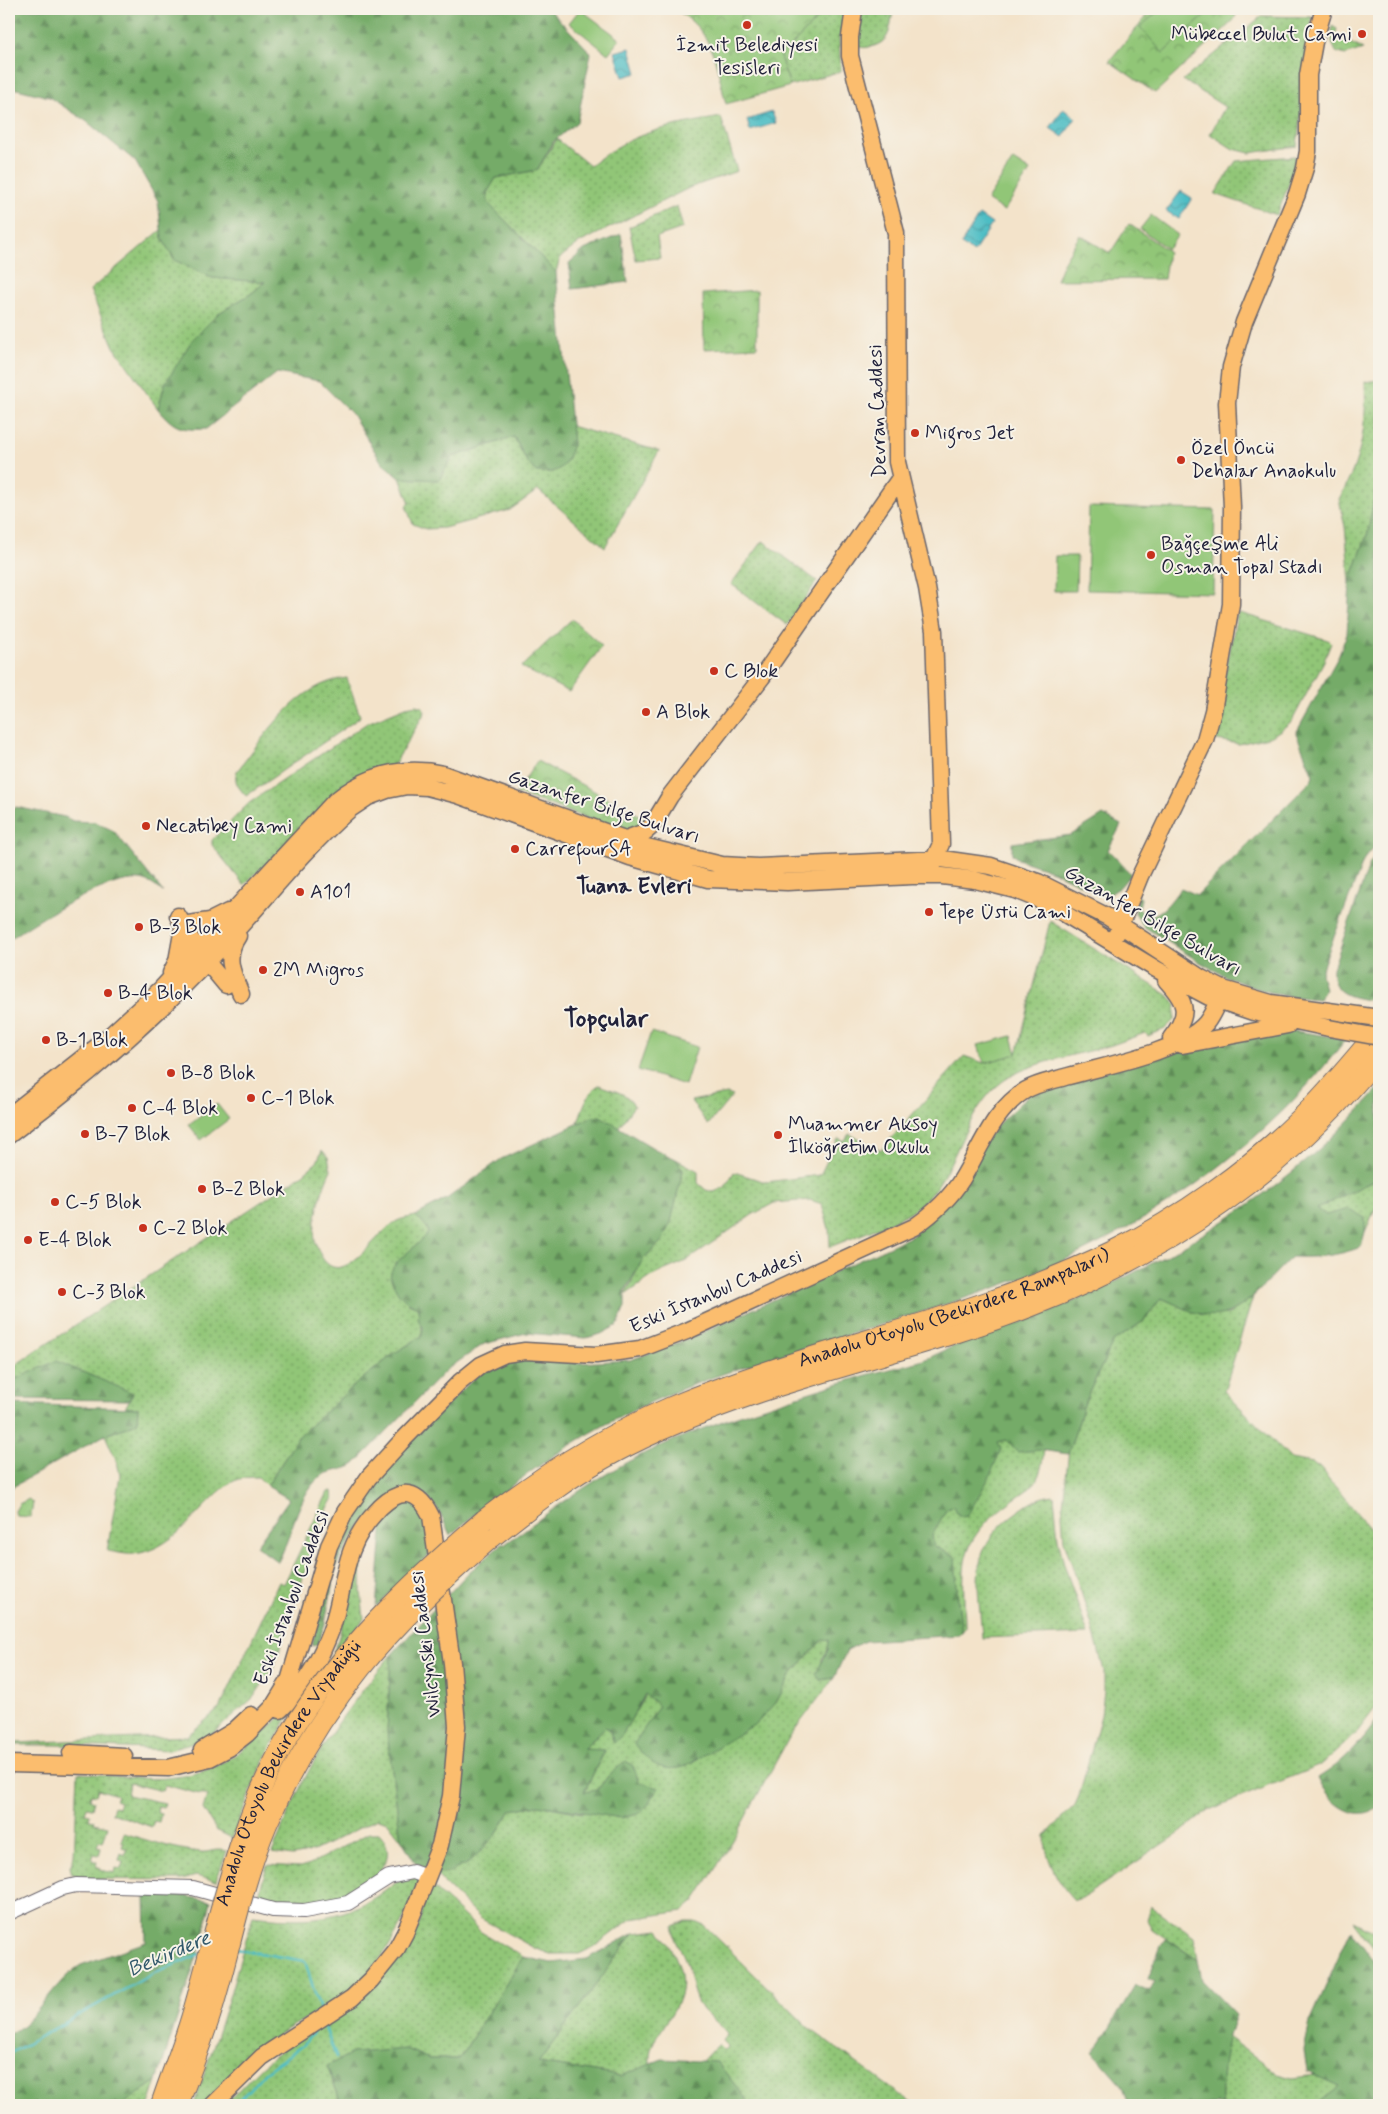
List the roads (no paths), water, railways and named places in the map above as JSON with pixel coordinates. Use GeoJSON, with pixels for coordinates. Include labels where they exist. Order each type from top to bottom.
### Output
{"type":"FeatureCollection","features":[{"type":"Feature","properties":{"kind":"highway","name":"Anadolu Otoyolu (Bekirdere Rampaları)"},"geometry":{"type":"LineString","coordinates":[[488,1529],[550,1472],[586,1449],[670,1408],[760,1375],[1028,1288],[1115,1250],[1190,1206],[1222,1184],[1271,1145],[1303,1116],[1376,1021]]}},
{"type":"Feature","properties":{"kind":"highway"},"geometry":{"type":"LineString","coordinates":[[488,1529],[628,1447],[676,1425],[766,1390],[977,1326],[1033,1305],[1125,1264],[1190,1226],[1254,1182],[1315,1127],[1379,1056]]}},
{"type":"Feature","properties":{"kind":"highway","name":"Anadolu Otoyolu Bekirdere Viyadüğü"},"geometry":{"type":"LineString","coordinates":[[161,2105],[192,2015],[252,1813],[289,1736],[338,1665],[407,1589],[488,1529]]}},
{"type":"Feature","properties":{"kind":"highway","name":"Anadolu Otoyolu Bekirdere Viyadüğü"},"geometry":{"type":"LineString","coordinates":[[178,2105],[210,2016],[246,1884],[261,1842],[303,1750],[325,1713],[384,1640],[488,1529]]}},
{"type":"Feature","properties":{"kind":"main road","name":"Devran Caddesi"},"geometry":{"type":"LineString","coordinates":[[854,9],[850,37],[850,56],[888,194],[896,233],[896,420],[900,478],[934,621],[941,795],[941,844]]}},
{"type":"Feature","properties":{"kind":"main road"},"geometry":{"type":"LineString","coordinates":[[1105,937],[1140,876],[1205,740],[1213,711],[1231,604],[1232,507],[1227,403],[1231,367],[1244,322],[1297,194],[1305,168],[1308,151],[1308,75],[1314,42],[1324,9]]}},
{"type":"Feature","properties":{"kind":"main road"},"geometry":{"type":"LineString","coordinates":[[626,839],[645,832],[652,826],[670,796],[762,676],[900,478]]}},
{"type":"Feature","properties":{"kind":"main road","name":"Gazanfer Bilge Bulvarı"},"geometry":{"type":"LineString","coordinates":[[9,1135],[110,1055],[206,952],[238,906],[334,802],[360,784],[392,772],[420,770],[443,774],[656,850],[735,867],[942,859],[972,863],[1019,874],[1115,921],[1216,993],[1376,1021]]}},
{"type":"Feature","properties":{"kind":"main road","name":"Gazanfer Bilge Bulvarı"},"geometry":{"type":"LineString","coordinates":[[261,903],[350,809],[376,793],[407,786],[427,787],[458,795],[630,857],[708,880],[779,882],[933,876],[980,881],[1031,896],[1047,903],[1156,969],[1216,993],[1253,1012],[1379,1037]]}},
{"type":"Feature","properties":{"kind":"main road"},"geometry":{"type":"LineString","coordinates":[[652,826],[652,841],[656,850]]}},
{"type":"Feature","properties":{"kind":"main road"},"geometry":{"type":"LineString","coordinates":[[941,844],[942,859],[950,877]]}},
{"type":"Feature","properties":{"kind":"main road"},"geometry":{"type":"LineString","coordinates":[[914,860],[941,844]]}},
{"type":"Feature","properties":{"kind":"main road"},"geometry":{"type":"LineString","coordinates":[[941,844],[972,863]]}},
{"type":"Feature","properties":{"kind":"main road"},"geometry":{"type":"LineString","coordinates":[[933,876],[942,859]]}},
{"type":"Feature","properties":{"kind":"main road"},"geometry":{"type":"LineString","coordinates":[[206,952],[261,903]]}},
{"type":"Feature","properties":{"kind":"main road"},"geometry":{"type":"LineString","coordinates":[[230,981],[231,948],[261,903]]}},
{"type":"Feature","properties":{"kind":"main road"},"geometry":{"type":"LineString","coordinates":[[185,926],[210,921],[238,906]]}},
{"type":"Feature","properties":{"kind":"main road"},"geometry":{"type":"LineString","coordinates":[[185,926],[230,981]]}},
{"type":"Feature","properties":{"kind":"main road"},"geometry":{"type":"LineString","coordinates":[[166,994],[177,961],[185,926]]}},
{"type":"Feature","properties":{"kind":"main road"},"geometry":{"type":"LineString","coordinates":[[1156,969],[1179,994],[1184,1005],[1182,1023],[1166,1044]]}},
{"type":"Feature","properties":{"kind":"main road"},"geometry":{"type":"LineString","coordinates":[[166,994],[204,982],[230,981]]}},
{"type":"Feature","properties":{"kind":"main road","name":"Eski İstanbul Caddesi"},"geometry":{"type":"LineString","coordinates":[[9,1764],[71,1764],[155,1769],[180,1767],[220,1753],[251,1731],[279,1698],[329,1546],[345,1512],[368,1477],[424,1416],[474,1370],[496,1358],[525,1351],[596,1355],[640,1349],[687,1331],[905,1231],[923,1221],[948,1198],[963,1177],[1001,1112],[1022,1093],[1036,1086],[1166,1044],[1196,1032],[1207,1021],[1216,993]]}},
{"type":"Feature","properties":{"kind":"main road","name":"Gazanfer Bilge Bulvarı"},"geometry":{"type":"LineString","coordinates":[[9,1116],[166,994]]}},
{"type":"Feature","properties":{"kind":"main road"},"geometry":{"type":"LineString","coordinates":[[1166,1044],[1301,1023]]}},
{"type":"Feature","properties":{"kind":"main road","name":"Wilcynski Caddesi"},"geometry":{"type":"LineString","coordinates":[[213,2105],[235,2081],[262,2057],[363,1989],[385,1964],[405,1933],[440,1845],[451,1796],[457,1726],[452,1663],[431,1516],[427,1507],[414,1496],[407,1494],[393,1498],[364,1525],[352,1546],[330,1634],[313,1665],[282,1709],[251,1731]]}},
{"type":"Feature","properties":{"kind":"main road"},"geometry":{"type":"LineString","coordinates":[[291,1660],[310,1659],[313,1665]]}},
{"type":"Feature","properties":{"kind":"main road","name":"Eski İstanbul Caddesi"},"geometry":{"type":"LineString","coordinates":[[9,1753],[95,1754],[162,1759],[192,1754],[214,1744],[247,1719],[268,1696],[291,1660]]}},
{"type":"Feature","properties":{"kind":"street"},"geometry":{"type":"LineString","coordinates":[[9,1913],[63,1888],[95,1885],[193,1888],[273,1910],[304,1911],[348,1903],[389,1877],[413,1872],[427,1877]]}},
{"type":"Feature","properties":{"kind":"water"},"geometry":{"type":"Polygon","coordinates":[[[630,48],[637,73],[623,77],[615,52],[630,48]]]}},
{"type":"Feature","properties":{"kind":"water"},"geometry":{"type":"Polygon","coordinates":[[[1063,109],[1076,118],[1063,137],[1050,128],[1063,109]]]}},
{"type":"Feature","properties":{"kind":"water"},"geometry":{"type":"Polygon","coordinates":[[[772,112],[776,123],[750,131],[747,120],[772,112]]]}},
{"type":"Feature","properties":{"kind":"water"},"geometry":{"type":"Polygon","coordinates":[[[1181,191],[1192,198],[1179,219],[1166,211],[1181,191]]]}},
{"type":"Feature","properties":{"kind":"water"},"geometry":{"type":"Polygon","coordinates":[[[979,215],[992,224],[974,252],[961,244],[979,215]]]}},
{"type":"Feature","properties":{"kind":"waterway","name":"Bekirdere"},"geometry":{"type":"LineString","coordinates":[[236,1949],[305,1961],[320,2010]]}},
{"type":"Feature","properties":{"kind":"waterway","name":"Bekirdere"},"geometry":{"type":"LineString","coordinates":[[9,2054],[154,1973],[200,1954]]}},
{"type":"Feature","properties":{"kind":"waterway","name":"Bekirdere"},"geometry":{"type":"LineString","coordinates":[[324,2025],[336,2057]]}},
{"type":"Feature","properties":{"kind":"waterway"},"geometry":{"type":"LineString","coordinates":[[235,2105],[265,2072],[303,2045],[313,2033]]}},
{"type":"Feature","properties":{"kind":"place","name":"İzmit Belediyesi Tesisleri"},"geometry":{"type":"Point","coordinates":[747,25]}},
{"type":"Feature","properties":{"kind":"place","name":"Mübeccel Bulut Cami"},"geometry":{"type":"Point","coordinates":[1362,34]}},
{"type":"Feature","properties":{"kind":"place","name":"Migros Jet"},"geometry":{"type":"Point","coordinates":[915,433]}},
{"type":"Feature","properties":{"kind":"place","name":"Özel Öncü Dehalar Anaokulu"},"geometry":{"type":"Point","coordinates":[1181,460]}},
{"type":"Feature","properties":{"kind":"place","name":"Bağçeşme Ali Osman Topal Stadı"},"geometry":{"type":"Point","coordinates":[1151,555]}},
{"type":"Feature","properties":{"kind":"place","name":"C Blok"},"geometry":{"type":"Point","coordinates":[714,671]}},
{"type":"Feature","properties":{"kind":"place","name":"A Blok"},"geometry":{"type":"Point","coordinates":[646,712]}},
{"type":"Feature","properties":{"kind":"place","name":"Necatibey Cami"},"geometry":{"type":"Point","coordinates":[146,826]}},
{"type":"Feature","properties":{"kind":"place","name":"CarrefourSA"},"geometry":{"type":"Point","coordinates":[515,849]}},
{"type":"Feature","properties":{"kind":"place","name":"A101"},"geometry":{"type":"Point","coordinates":[300,892]}},
{"type":"Feature","properties":{"kind":"place","name":"Tepe Üstü Cami"},"geometry":{"type":"Point","coordinates":[929,912]}},
{"type":"Feature","properties":{"kind":"place","name":"B-3 Blok"},"geometry":{"type":"Point","coordinates":[139,927]}},
{"type":"Feature","properties":{"kind":"place","name":"2M Migros"},"geometry":{"type":"Point","coordinates":[263,970]}},
{"type":"Feature","properties":{"kind":"place","name":"B-4 Blok"},"geometry":{"type":"Point","coordinates":[108,993]}},
{"type":"Feature","properties":{"kind":"place","name":"B-1 Blok"},"geometry":{"type":"Point","coordinates":[46,1040]}},
{"type":"Feature","properties":{"kind":"place","name":"B-8 Blok"},"geometry":{"type":"Point","coordinates":[171,1073]}},
{"type":"Feature","properties":{"kind":"place","name":"C-1 Blok"},"geometry":{"type":"Point","coordinates":[251,1098]}},
{"type":"Feature","properties":{"kind":"place","name":"C-4 Blok"},"geometry":{"type":"Point","coordinates":[132,1108]}},
{"type":"Feature","properties":{"kind":"place","name":"B-7 Blok"},"geometry":{"type":"Point","coordinates":[85,1134]}},
{"type":"Feature","properties":{"kind":"place","name":"Muammer Aksoy İlköğretim Okulu"},"geometry":{"type":"Point","coordinates":[778,1135]}},
{"type":"Feature","properties":{"kind":"place","name":"B-2 Blok"},"geometry":{"type":"Point","coordinates":[202,1189]}},
{"type":"Feature","properties":{"kind":"place","name":"C-5 Blok"},"geometry":{"type":"Point","coordinates":[55,1202]}},
{"type":"Feature","properties":{"kind":"place","name":"C-2 Blok"},"geometry":{"type":"Point","coordinates":[143,1228]}},
{"type":"Feature","properties":{"kind":"place","name":"E-4 Blok"},"geometry":{"type":"Point","coordinates":[28,1240]}},
{"type":"Feature","properties":{"kind":"place","name":"C-3 Blok"},"geometry":{"type":"Point","coordinates":[62,1292]}},
{"type":"Feature","properties":{"kind":"district","name":"Tuana Evleri"},"geometry":{"type":"Point","coordinates":[634,887]}},
{"type":"Feature","properties":{"kind":"district","name":"Topçular"},"geometry":{"type":"Point","coordinates":[606,1019]}}]}
